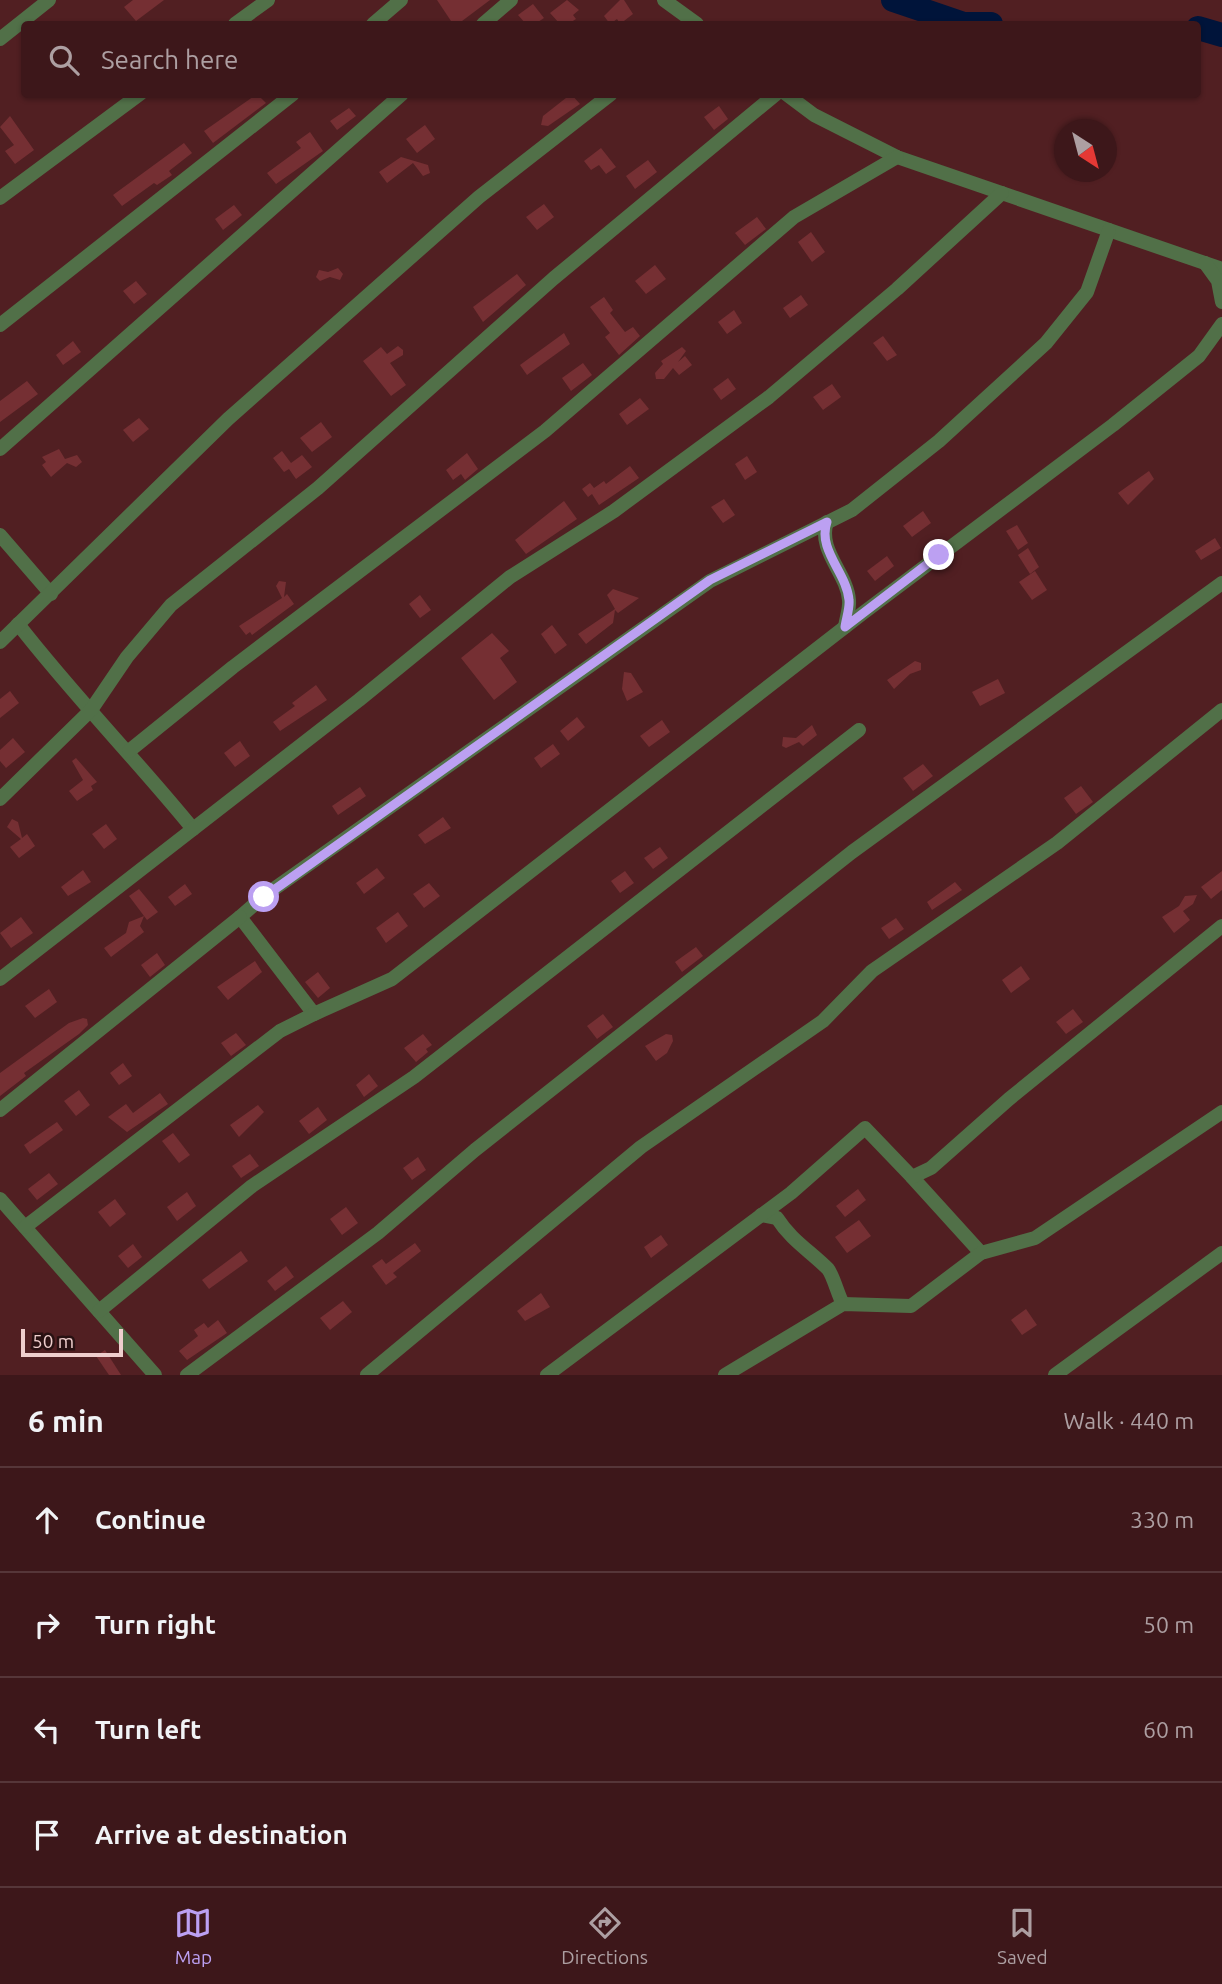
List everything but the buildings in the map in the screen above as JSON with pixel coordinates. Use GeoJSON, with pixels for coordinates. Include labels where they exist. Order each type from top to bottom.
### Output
{"type":"FeatureCollection","features":[{"type":"Feature","properties":{"kind":"street"},"geometry":{"type":"LineString","coordinates":[[23,21],[49,0]]}},
{"type":"Feature","properties":{"kind":"street"},"geometry":{"type":"LineString","coordinates":[[238,21],[268,0]]}},
{"type":"Feature","properties":{"kind":"street"},"geometry":{"type":"LineString","coordinates":[[376,21],[401,0]]}},
{"type":"Feature","properties":{"kind":"street"},"geometry":{"type":"LineString","coordinates":[[486,21],[511,0]]}},
{"type":"Feature","properties":{"kind":"street"},"geometry":{"type":"LineString","coordinates":[[664,0],[692,21]]}},
{"type":"Feature","properties":{"kind":"street"},"geometry":{"type":"LineString","coordinates":[[0,39],[21,22]]}},
{"type":"Feature","properties":{"kind":"street"},"geometry":{"type":"LineString","coordinates":[[0,198],[135,98]]}},
{"type":"Feature","properties":{"kind":"street"},"geometry":{"type":"LineString","coordinates":[[0,325],[288,98]]}},
{"type":"Feature","properties":{"kind":"street"},"geometry":{"type":"LineString","coordinates":[[0,450],[397,98]]}},
{"type":"Feature","properties":{"kind":"street"},"geometry":{"type":"LineString","coordinates":[[0,642],[228,419],[479,197],[606,98]]}},
{"type":"Feature","properties":{"kind":"street"},"geometry":{"type":"LineString","coordinates":[[0,799],[91,710],[127,657],[171,605],[318,488],[544,286],[771,98]]}},
{"type":"Feature","properties":{"kind":"street"},"geometry":{"type":"LineString","coordinates":[[791,98],[814,115],[897,157],[1205,263],[1221,277],[1222,302]]}},
{"type":"Feature","properties":{"kind":"street"},"geometry":{"type":"LineString","coordinates":[[129,751],[233,667],[545,431],[794,216],[897,157]]}},
{"type":"Feature","properties":{"kind":"street"},"geometry":{"type":"LineString","coordinates":[[0,979],[510,577],[614,511],[769,397],[897,289],[1002,193]]}},
{"type":"Feature","properties":{"kind":"street"},"geometry":{"type":"LineString","coordinates":[[0,1110],[275,888],[710,580],[852,510],[939,442],[1046,343],[1087,292],[1109,230]]}},
{"type":"Feature","properties":{"kind":"street"},"geometry":{"type":"LineString","coordinates":[[25,1227],[280,1031],[392,979],[1199,356],[1222,324]]}},
{"type":"Feature","properties":{"kind":"street"},"geometry":{"type":"LineString","coordinates":[[827,522],[824,531],[829,552],[849,599],[845,627]]}},
{"type":"Feature","properties":{"kind":"street"},"geometry":{"type":"LineString","coordinates":[[0,535],[51,594]]}},
{"type":"Feature","properties":{"kind":"street"},"geometry":{"type":"LineString","coordinates":[[187,1375],[378,1233],[475,1150],[852,852],[1222,583]]}},
{"type":"Feature","properties":{"kind":"street"},"geometry":{"type":"LineString","coordinates":[[18,624],[59,677],[129,751],[193,829]]}},
{"type":"Feature","properties":{"kind":"street"},"geometry":{"type":"LineString","coordinates":[[367,1375],[641,1147],[822,1021],[872,971],[1058,843],[1222,710]]}},
{"type":"Feature","properties":{"kind":"street"},"geometry":{"type":"LineString","coordinates":[[99,1311],[252,1186],[414,1077],[859,730]]}},
{"type":"Feature","properties":{"kind":"street"},"geometry":{"type":"LineString","coordinates":[[240,917],[314,1014]]}},
{"type":"Feature","properties":{"kind":"street"},"geometry":{"type":"LineString","coordinates":[[912,1177],[931,1168],[1009,1099],[1222,926]]}},
{"type":"Feature","properties":{"kind":"street"},"geometry":{"type":"LineString","coordinates":[[725,1375],[843,1304],[911,1306],[981,1253],[1035,1238],[1222,1112]]}},
{"type":"Feature","properties":{"kind":"street"},"geometry":{"type":"LineString","coordinates":[[547,1375],[761,1215],[864,1128],[981,1253]]}},
{"type":"Feature","properties":{"kind":"street"},"geometry":{"type":"LineString","coordinates":[[0,1199],[155,1375]]}},
{"type":"Feature","properties":{"kind":"street"},"geometry":{"type":"LineString","coordinates":[[761,1215],[777,1218],[788,1236],[830,1272],[834,1288],[843,1304]]}},
{"type":"Feature","properties":{"kind":"street"},"geometry":{"type":"LineString","coordinates":[[1055,1375],[1222,1253]]}},
{"type":"Feature","properties":{"kind":"waterway"},"geometry":{"type":"LineString","coordinates":[[893,0],[955,21]]}},
{"type":"Feature","properties":{"kind":"waterway"},"geometry":{"type":"LineString","coordinates":[[1201,29],[1222,35]]}},
{"type":"Feature","properties":{"kind":"route"},"geometry":{"type":"LineString","coordinates":[[264,897],[710,580],[827,522],[824,531],[829,552],[849,599],[845,627],[939,555]]}}]}
